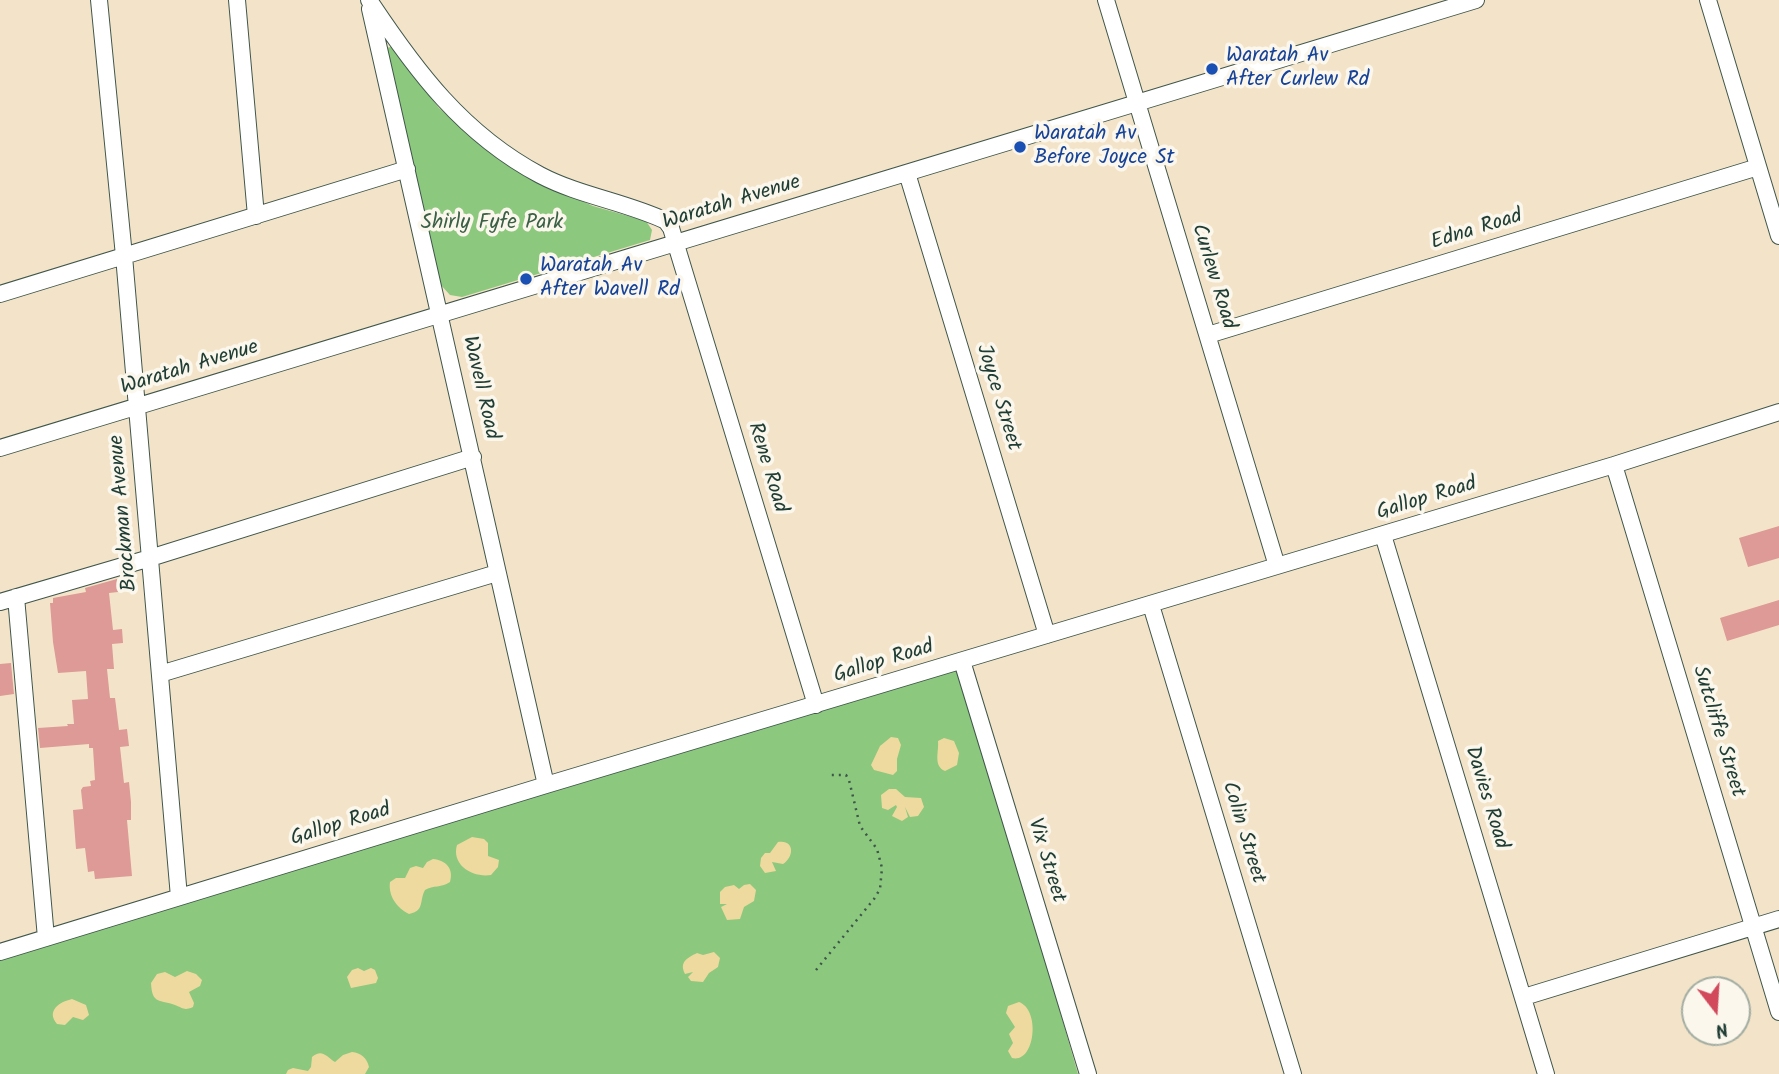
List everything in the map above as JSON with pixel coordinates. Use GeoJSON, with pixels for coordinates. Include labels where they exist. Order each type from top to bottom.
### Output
{"type":"FeatureCollection","features":[{"type":"Feature","properties":{"kind":"street","name":"Brockman Avenue"},"geometry":{"type":"LineString","coordinates":[[99,0],[124,256],[179,898]]}},
{"type":"Feature","properties":{"kind":"street"},"geometry":{"type":"LineString","coordinates":[[237,0],[256,216]]}},
{"type":"Feature","properties":{"kind":"street","name":"Wavell Road"},"geometry":{"type":"LineString","coordinates":[[368,0],[546,785]]}},
{"type":"Feature","properties":{"kind":"street","name":"Rene Road"},"geometry":{"type":"LineString","coordinates":[[368,0],[420,74],[449,107],[495,145],[550,179],[666,221],[676,244],[816,705]]}},
{"type":"Feature","properties":{"kind":"street","name":"Curlew Road"},"geometry":{"type":"LineString","coordinates":[[1107,0],[1277,566]]}},
{"type":"Feature","properties":{"kind":"street","name":"Waratah Avenue"},"geometry":{"type":"LineString","coordinates":[[0,448],[1476,0]]}},
{"type":"Feature","properties":{"kind":"street"},"geometry":{"type":"LineString","coordinates":[[1708,0],[1778,231]]}},
{"type":"Feature","properties":{"kind":"street","name":"Edna Road"},"geometry":{"type":"LineString","coordinates":[[1208,335],[1758,167]]}},
{"type":"Feature","properties":{"kind":"street"},"geometry":{"type":"LineString","coordinates":[[0,294],[407,169]]}},
{"type":"Feature","properties":{"kind":"street","name":"Joyce Street"},"geometry":{"type":"LineString","coordinates":[[907,173],[1047,635]]}},
{"type":"Feature","properties":{"kind":"street","name":"Gallop Road"},"geometry":{"type":"LineString","coordinates":[[0,952],[546,785],[1614,465],[1779,412]]}},
{"type":"Feature","properties":{"kind":"street"},"geometry":{"type":"LineString","coordinates":[[0,602],[473,457]]}},
{"type":"Feature","properties":{"kind":"street","name":"Sutcliffe Street"},"geometry":{"type":"LineString","coordinates":[[1614,465],[1779,1012]]}},
{"type":"Feature","properties":{"kind":"street","name":"Davies Road"},"geometry":{"type":"LineString","coordinates":[[1383,535],[1546,1074]]}},
{"type":"Feature","properties":{"kind":"street"},"geometry":{"type":"LineString","coordinates":[[160,674],[496,573]]}},
{"type":"Feature","properties":{"kind":"street"},"geometry":{"type":"LineString","coordinates":[[16,597],[46,938]]}},
{"type":"Feature","properties":{"kind":"street","name":"Colin Street"},"geometry":{"type":"LineString","coordinates":[[1151,605],[1293,1074]]}},
{"type":"Feature","properties":{"kind":"street","name":"Vix Street"},"geometry":{"type":"LineString","coordinates":[[962,661],[1088,1074]]}},
{"type":"Feature","properties":{"kind":"street"},"geometry":{"type":"LineString","coordinates":[[1524,998],[1779,919]]}},
{"type":"Feature","properties":{"kind":"path"},"geometry":{"type":"LineString","coordinates":[[816,970],[874,899],[882,878],[879,855],[860,826],[849,780],[846,775],[827,775]]}},
{"type":"Feature","properties":{"kind":"green space","name":"Shirly Fyfe Park"},"geometry":{"type":"Polygon","coordinates":[[[391,47],[439,108],[486,147],[536,180],[593,206],[646,221],[652,230],[650,240],[462,297],[450,295],[440,284],[386,48],[391,47]]]}},
{"type":"Feature","properties":{"kind":"green space"},"geometry":{"type":"Polygon","coordinates":[[[960,665],[1078,1074],[0,1074],[0,955],[960,665]]]}},
{"type":"Feature","properties":{"kind":"sand"},"geometry":{"type":"Polygon","coordinates":[[[891,737],[898,738],[901,745],[897,771],[893,775],[874,770],[871,765],[880,746],[891,737]]]}},
{"type":"Feature","properties":{"kind":"sand"},"geometry":{"type":"Polygon","coordinates":[[[944,738],[954,741],[959,753],[957,765],[945,771],[939,766],[937,758],[938,741],[944,738]]]}},
{"type":"Feature","properties":{"kind":"sand"},"geometry":{"type":"Polygon","coordinates":[[[889,789],[896,789],[905,797],[921,798],[924,807],[918,816],[910,817],[905,807],[908,817],[902,821],[892,816],[896,805],[888,810],[882,808],[881,795],[889,789]]]}},
{"type":"Feature","properties":{"kind":"sand"},"geometry":{"type":"Polygon","coordinates":[[[472,837],[484,839],[488,843],[488,856],[499,860],[498,867],[491,875],[471,872],[457,859],[457,845],[472,837]]]}},
{"type":"Feature","properties":{"kind":"sand"},"geometry":{"type":"Polygon","coordinates":[[[778,842],[790,846],[790,857],[783,864],[772,862],[776,871],[765,873],[760,866],[761,858],[765,853],[770,853],[778,842]]]}},
{"type":"Feature","properties":{"kind":"sand"},"geometry":{"type":"Polygon","coordinates":[[[433,859],[448,866],[451,873],[450,882],[425,890],[420,908],[409,914],[394,901],[390,882],[396,878],[405,878],[410,868],[423,868],[433,859]]]}},
{"type":"Feature","properties":{"kind":"sand"},"geometry":{"type":"Polygon","coordinates":[[[750,884],[756,890],[754,901],[744,907],[740,919],[727,920],[721,907],[727,904],[720,904],[720,892],[725,887],[734,885],[739,889],[750,884]]]}},
{"type":"Feature","properties":{"kind":"sand"},"geometry":{"type":"Polygon","coordinates":[[[714,952],[720,958],[718,967],[709,973],[703,982],[691,981],[688,977],[693,972],[685,974],[685,961],[697,953],[703,955],[714,952]]]}},
{"type":"Feature","properties":{"kind":"sand"},"geometry":{"type":"Polygon","coordinates":[[[358,968],[364,971],[371,968],[375,970],[378,978],[376,983],[351,988],[347,977],[352,970],[358,968]]]}},
{"type":"Feature","properties":{"kind":"sand"},"geometry":{"type":"Polygon","coordinates":[[[187,971],[202,980],[200,986],[189,992],[193,1007],[184,1009],[155,998],[151,983],[157,974],[165,972],[175,977],[187,971]]]}},
{"type":"Feature","properties":{"kind":"sand"},"geometry":{"type":"Polygon","coordinates":[[[72,999],[86,1005],[89,1015],[83,1020],[73,1017],[65,1025],[57,1024],[53,1011],[63,1002],[72,999]]]}},
{"type":"Feature","properties":{"kind":"sand"},"geometry":{"type":"Polygon","coordinates":[[[1019,1002],[1026,1007],[1030,1015],[1032,1035],[1026,1053],[1020,1058],[1012,1058],[1008,1051],[1013,1043],[1009,1034],[1015,1027],[1006,1013],[1008,1006],[1019,1002]]]}},
{"type":"Feature","properties":{"kind":"sand"},"geometry":{"type":"Polygon","coordinates":[[[352,1052],[367,1061],[369,1067],[365,1074],[286,1074],[293,1068],[308,1071],[312,1057],[319,1053],[335,1062],[352,1052]]]}},
{"type":"Feature","properties":{"kind":"building"},"geometry":{"type":"Polygon","coordinates":[[[1779,526],[1779,558],[1748,567],[1739,538],[1779,526]]]}},
{"type":"Feature","properties":{"kind":"building"},"geometry":{"type":"Polygon","coordinates":[[[117,579],[118,592],[109,593],[113,630],[122,629],[123,643],[112,644],[114,669],[107,669],[110,698],[115,698],[119,730],[127,729],[129,746],[120,747],[124,783],[129,782],[131,802],[131,820],[127,820],[132,876],[95,879],[94,871],[88,872],[85,848],[76,849],[73,810],[83,809],[81,790],[91,786],[90,781],[95,780],[93,748],[89,748],[89,744],[40,748],[38,728],[74,724],[72,700],[88,699],[86,671],[58,673],[50,603],[53,603],[53,598],[86,592],[85,588],[117,579]]]}},
{"type":"Feature","properties":{"kind":"building"},"geometry":{"type":"Polygon","coordinates":[[[1779,600],[1779,625],[1727,641],[1720,618],[1779,600]]]}},
{"type":"Feature","properties":{"kind":"building"},"geometry":{"type":"Polygon","coordinates":[[[11,663],[14,694],[0,696],[0,664],[11,663]]]}},
{"type":"Feature","properties":{"kind":"place","name":"Waratah Av After Curlew Rd"},"geometry":{"type":"Point","coordinates":[1212,69]}},
{"type":"Feature","properties":{"kind":"place","name":"Waratah Av Before Joyce St"},"geometry":{"type":"Point","coordinates":[1020,147]}},
{"type":"Feature","properties":{"kind":"place","name":"Waratah Av After Wavell Rd"},"geometry":{"type":"Point","coordinates":[526,279]}}]}
